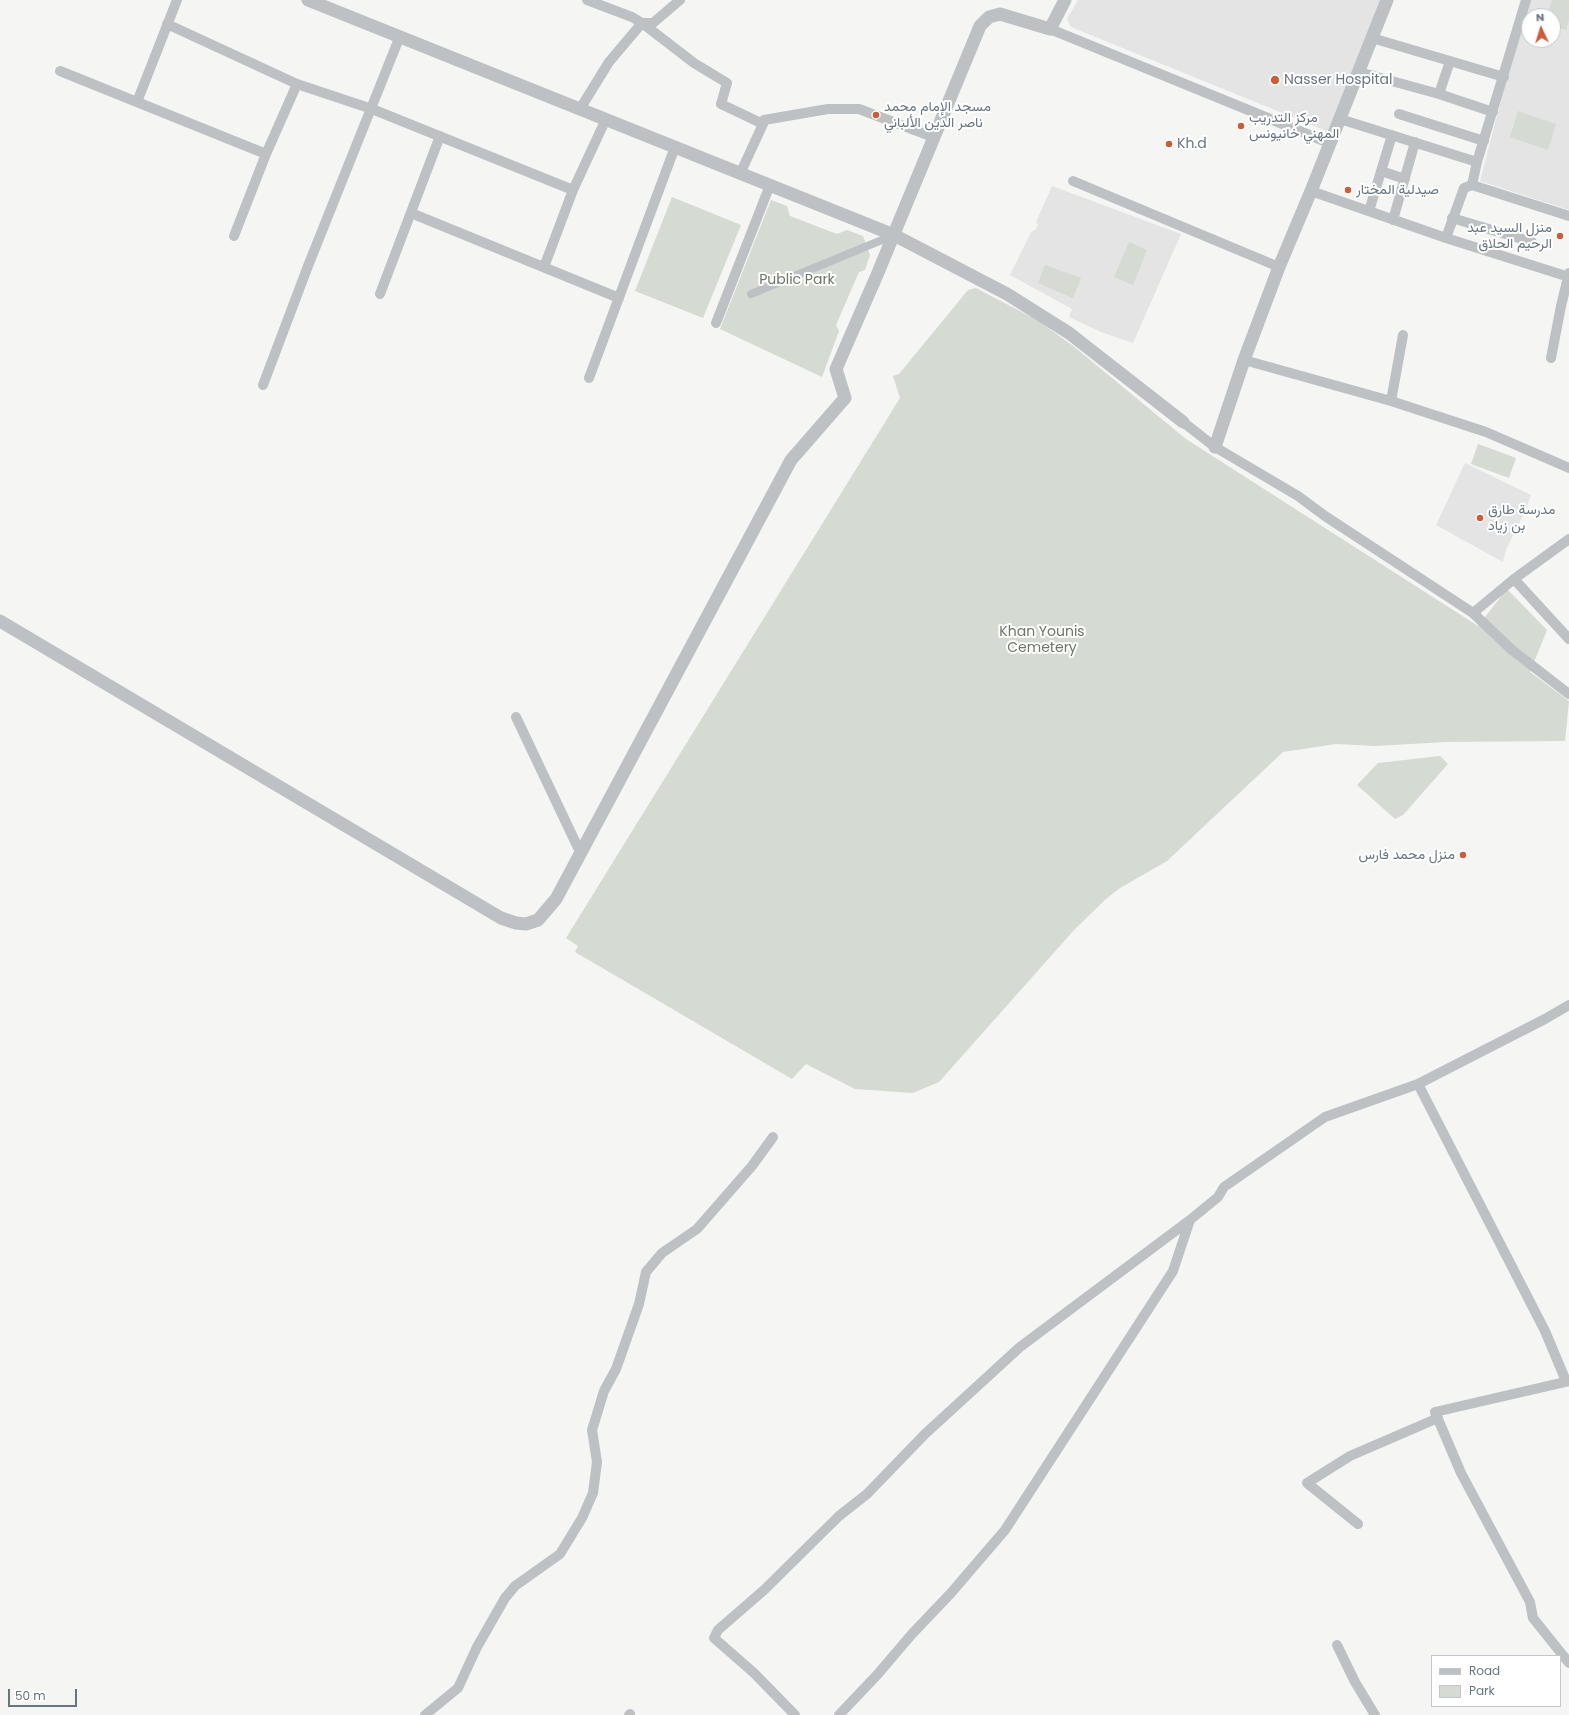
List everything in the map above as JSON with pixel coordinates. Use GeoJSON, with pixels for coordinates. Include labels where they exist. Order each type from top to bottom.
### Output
{"type":"FeatureCollection","features":[{"type":"Feature","properties":{"kind":"street"},"geometry":{"type":"LineString","coordinates":[[137,102],[177,0]]}},
{"type":"Feature","properties":{"kind":"street"},"geometry":{"type":"LineString","coordinates":[[308,0],[894,235],[1007,294],[1069,333],[1215,447],[1298,496],[1325,516],[1473,613],[1512,650],[1569,694]]}},
{"type":"Feature","properties":{"kind":"street"},"geometry":{"type":"LineString","coordinates":[[587,0],[632,17],[642,23],[694,63],[726,83],[721,104],[763,124]]}},
{"type":"Feature","properties":{"kind":"street"},"geometry":{"type":"LineString","coordinates":[[580,109],[609,62],[642,23],[653,23],[680,0]]}},
{"type":"Feature","properties":{"kind":"street"},"geometry":{"type":"LineString","coordinates":[[1050,29],[1065,0]]}},
{"type":"Feature","properties":{"kind":"street"},"geometry":{"type":"LineString","coordinates":[[1215,447],[1244,360],[1279,267],[1387,0]]}},
{"type":"Feature","properties":{"kind":"street"},"geometry":{"type":"LineString","coordinates":[[1472,185],[1477,162],[1504,77],[1524,0]]}},
{"type":"Feature","properties":{"kind":"street"},"geometry":{"type":"LineString","coordinates":[[0,621],[501,918],[521,923],[532,923],[538,920],[556,899],[791,460],[845,398],[836,368],[894,235],[935,136],[933,137],[980,26],[989,17],[1000,14],[1050,29],[1329,143]]}},
{"type":"Feature","properties":{"kind":"street"},"geometry":{"type":"LineString","coordinates":[[167,24],[297,84],[372,109],[573,190]]}},
{"type":"Feature","properties":{"kind":"street"},"geometry":{"type":"LineString","coordinates":[[263,385],[400,36]]}},
{"type":"Feature","properties":{"kind":"street"},"geometry":{"type":"LineString","coordinates":[[1372,38],[1504,77]]}},
{"type":"Feature","properties":{"kind":"street"},"geometry":{"type":"LineString","coordinates":[[1439,94],[1450,61]]}},
{"type":"Feature","properties":{"kind":"street"},"geometry":{"type":"LineString","coordinates":[[60,71],[266,154]]}},
{"type":"Feature","properties":{"kind":"street"},"geometry":{"type":"LineString","coordinates":[[1359,72],[1439,94],[1493,112]]}},
{"type":"Feature","properties":{"kind":"street"},"geometry":{"type":"LineString","coordinates":[[234,236],[266,154],[297,84]]}},
{"type":"Feature","properties":{"kind":"street"},"geometry":{"type":"LineString","coordinates":[[740,174],[764,120],[828,109],[859,109],[933,137]]}},
{"type":"Feature","properties":{"kind":"street"},"geometry":{"type":"LineString","coordinates":[[1399,114],[1484,141]]}},
{"type":"Feature","properties":{"kind":"street"},"geometry":{"type":"LineString","coordinates":[[1340,119],[1477,162]]}},
{"type":"Feature","properties":{"kind":"street"},"geometry":{"type":"LineString","coordinates":[[544,267],[573,190],[606,120]]}},
{"type":"Feature","properties":{"kind":"street"},"geometry":{"type":"LineString","coordinates":[[1369,211],[1392,135]]}},
{"type":"Feature","properties":{"kind":"street"},"geometry":{"type":"LineString","coordinates":[[380,294],[440,136]]}},
{"type":"Feature","properties":{"kind":"street"},"geometry":{"type":"LineString","coordinates":[[1393,220],[1415,142]]}},
{"type":"Feature","properties":{"kind":"street"},"geometry":{"type":"LineString","coordinates":[[589,378],[675,147]]}},
{"type":"Feature","properties":{"kind":"street"},"geometry":{"type":"LineString","coordinates":[[1381,171],[1405,179]]}},
{"type":"Feature","properties":{"kind":"street"},"geometry":{"type":"LineString","coordinates":[[1074,181],[1279,267]]}},
{"type":"Feature","properties":{"kind":"street"},"geometry":{"type":"LineString","coordinates":[[716,323],[770,185]]}},
{"type":"Feature","properties":{"kind":"street"},"geometry":{"type":"LineString","coordinates":[[1446,238],[1464,188],[1472,185],[1569,216]]}},
{"type":"Feature","properties":{"kind":"street"},"geometry":{"type":"LineString","coordinates":[[1311,191],[1446,238],[1569,276],[1551,358]]}},
{"type":"Feature","properties":{"kind":"street"},"geometry":{"type":"LineString","coordinates":[[411,213],[619,298]]}},
{"type":"Feature","properties":{"kind":"street"},"geometry":{"type":"LineString","coordinates":[[1452,218],[1532,242]]}},
{"type":"Feature","properties":{"kind":"street"},"geometry":{"type":"LineString","coordinates":[[751,294],[894,235]]}},
{"type":"Feature","properties":{"kind":"street"},"geometry":{"type":"LineString","coordinates":[[1391,401],[1403,335]]}},
{"type":"Feature","properties":{"kind":"street"},"geometry":{"type":"LineString","coordinates":[[1244,360],[1391,401],[1486,432],[1569,468]]}},
{"type":"Feature","properties":{"kind":"street"},"geometry":{"type":"LineString","coordinates":[[1473,613],[1514,579],[1569,539]]}},
{"type":"Feature","properties":{"kind":"street"},"geometry":{"type":"LineString","coordinates":[[1514,579],[1569,639]]}},
{"type":"Feature","properties":{"kind":"street"},"geometry":{"type":"LineString","coordinates":[[516,717],[581,854]]}},
{"type":"Feature","properties":{"kind":"street"},"geometry":{"type":"LineString","coordinates":[[795,1715],[754,1673],[714,1638],[718,1630],[764,1590],[839,1516],[867,1494],[925,1434],[1020,1347],[1190,1220],[1218,1198],[1224,1187],[1325,1117],[1418,1084],[1545,1019],[1569,1005]]}},
{"type":"Feature","properties":{"kind":"street"},"geometry":{"type":"LineString","coordinates":[[1418,1084],[1534,1310],[1567,1381],[1435,1412],[1461,1473],[1530,1602],[1533,1618],[1569,1663]]}},
{"type":"Feature","properties":{"kind":"street"},"geometry":{"type":"LineString","coordinates":[[425,1715],[458,1688],[477,1647],[505,1598],[515,1586],[560,1554],[582,1518],[592,1494],[598,1462],[592,1430],[604,1391],[616,1369],[639,1304],[646,1272],[662,1253],[697,1229],[752,1166],[773,1137]]}},
{"type":"Feature","properties":{"kind":"street"},"geometry":{"type":"LineString","coordinates":[[839,1715],[951,1593],[1005,1530],[1172,1271],[1190,1220]]}},
{"type":"Feature","properties":{"kind":"street"},"geometry":{"type":"LineString","coordinates":[[1358,1524],[1307,1483],[1350,1456],[1438,1418]]}},
{"type":"Feature","properties":{"kind":"street"},"geometry":{"type":"LineString","coordinates":[[1337,1645],[1355,1682],[1375,1715]]}},
{"type":"Feature","properties":{"kind":"shaded area","name":"Nasser Hospital"},"geometry":{"type":"Polygon","coordinates":[[[1078,0],[1382,0],[1329,132],[1071,27],[1067,19],[1078,0]]]}},
{"type":"Feature","properties":{"kind":"shaded area"},"geometry":{"type":"Polygon","coordinates":[[[1530,0],[1569,0],[1569,210],[1480,181],[1521,29],[1521,48],[1561,48],[1561,8],[1528,8],[1530,0]]]}},
{"type":"Feature","properties":{"kind":"shaded area"},"geometry":{"type":"Polygon","coordinates":[[[1052,186],[1181,234],[1133,343],[1101,332],[1069,317],[1072,309],[1010,275],[1031,232],[1035,230],[1038,225],[1036,222],[1052,186]]]}},
{"type":"Feature","properties":{"kind":"shaded area","name":"مدرسة طارق بن زياد"},"geometry":{"type":"Polygon","coordinates":[[[1465,463],[1531,495],[1506,550],[1503,562],[1436,525],[1465,463]]]}},
{"type":"Feature","properties":{"kind":"green space"},"geometry":{"type":"Polygon","coordinates":[[[1552,0],[1569,0],[1569,20],[1566,30],[1561,28],[1561,8],[1550,8],[1552,0]]]}},
{"type":"Feature","properties":{"kind":"green space"},"geometry":{"type":"Polygon","coordinates":[[[1518,111],[1556,124],[1548,150],[1510,137],[1518,111]]]}},
{"type":"Feature","properties":{"kind":"green space"},"geometry":{"type":"Polygon","coordinates":[[[672,197],[741,225],[703,318],[635,291],[672,197]]]}},
{"type":"Feature","properties":{"kind":"green space","name":"Public Park"},"geometry":{"type":"Polygon","coordinates":[[[771,200],[787,206],[790,216],[837,234],[847,230],[863,236],[870,255],[865,270],[859,272],[836,325],[839,331],[822,377],[720,329],[771,200]]]}},
{"type":"Feature","properties":{"kind":"green space"},"geometry":{"type":"Polygon","coordinates":[[[1129,242],[1147,250],[1133,285],[1114,277],[1129,242]]]}},
{"type":"Feature","properties":{"kind":"green space"},"geometry":{"type":"Polygon","coordinates":[[[1045,265],[1081,278],[1073,298],[1038,283],[1045,265]]]}},
{"type":"Feature","properties":{"kind":"green space","name":"Khan Younis Cemetery"},"geometry":{"type":"Polygon","coordinates":[[[976,288],[1037,320],[1072,345],[1186,439],[1478,626],[1507,589],[1547,630],[1530,672],[1569,701],[1565,741],[1446,742],[1375,746],[1336,744],[1283,752],[1167,861],[1120,888],[1106,899],[1074,930],[939,1082],[913,1093],[855,1089],[806,1064],[792,1079],[575,952],[578,946],[566,938],[900,398],[893,376],[899,374],[968,290],[976,288]]]}},
{"type":"Feature","properties":{"kind":"green space"},"geometry":{"type":"Polygon","coordinates":[[[1478,444],[1516,458],[1509,478],[1471,464],[1478,444]]]}},
{"type":"Feature","properties":{"kind":"green space"},"geometry":{"type":"Polygon","coordinates":[[[1440,756],[1448,764],[1403,815],[1395,819],[1357,785],[1378,763],[1440,756]]]}},
{"type":"Feature","properties":{"kind":"place","name":"Nasser Hospital"},"geometry":{"type":"Point","coordinates":[1275,80]}},
{"type":"Feature","properties":{"kind":"place","name":"مسجد الإمام محمد ناصر الدين الألباني"},"geometry":{"type":"Point","coordinates":[876,115]}},
{"type":"Feature","properties":{"kind":"place","name":"مركز التدريب المهني خانيونس"},"geometry":{"type":"Point","coordinates":[1241,126]}},
{"type":"Feature","properties":{"kind":"place","name":"Kh.d"},"geometry":{"type":"Point","coordinates":[1169,144]}},
{"type":"Feature","properties":{"kind":"place","name":"صيدلية المختار"},"geometry":{"type":"Point","coordinates":[1348,190]}},
{"type":"Feature","properties":{"kind":"place","name":"منزل السيد عبد الرحيم الحلاق"},"geometry":{"type":"Point","coordinates":[1560,236]}},
{"type":"Feature","properties":{"kind":"place","name":"مدرسة طارق بن زياد"},"geometry":{"type":"Point","coordinates":[1480,518]}},
{"type":"Feature","properties":{"kind":"place","name":"منزل محمد فارس"},"geometry":{"type":"Point","coordinates":[1463,855]}}]}
